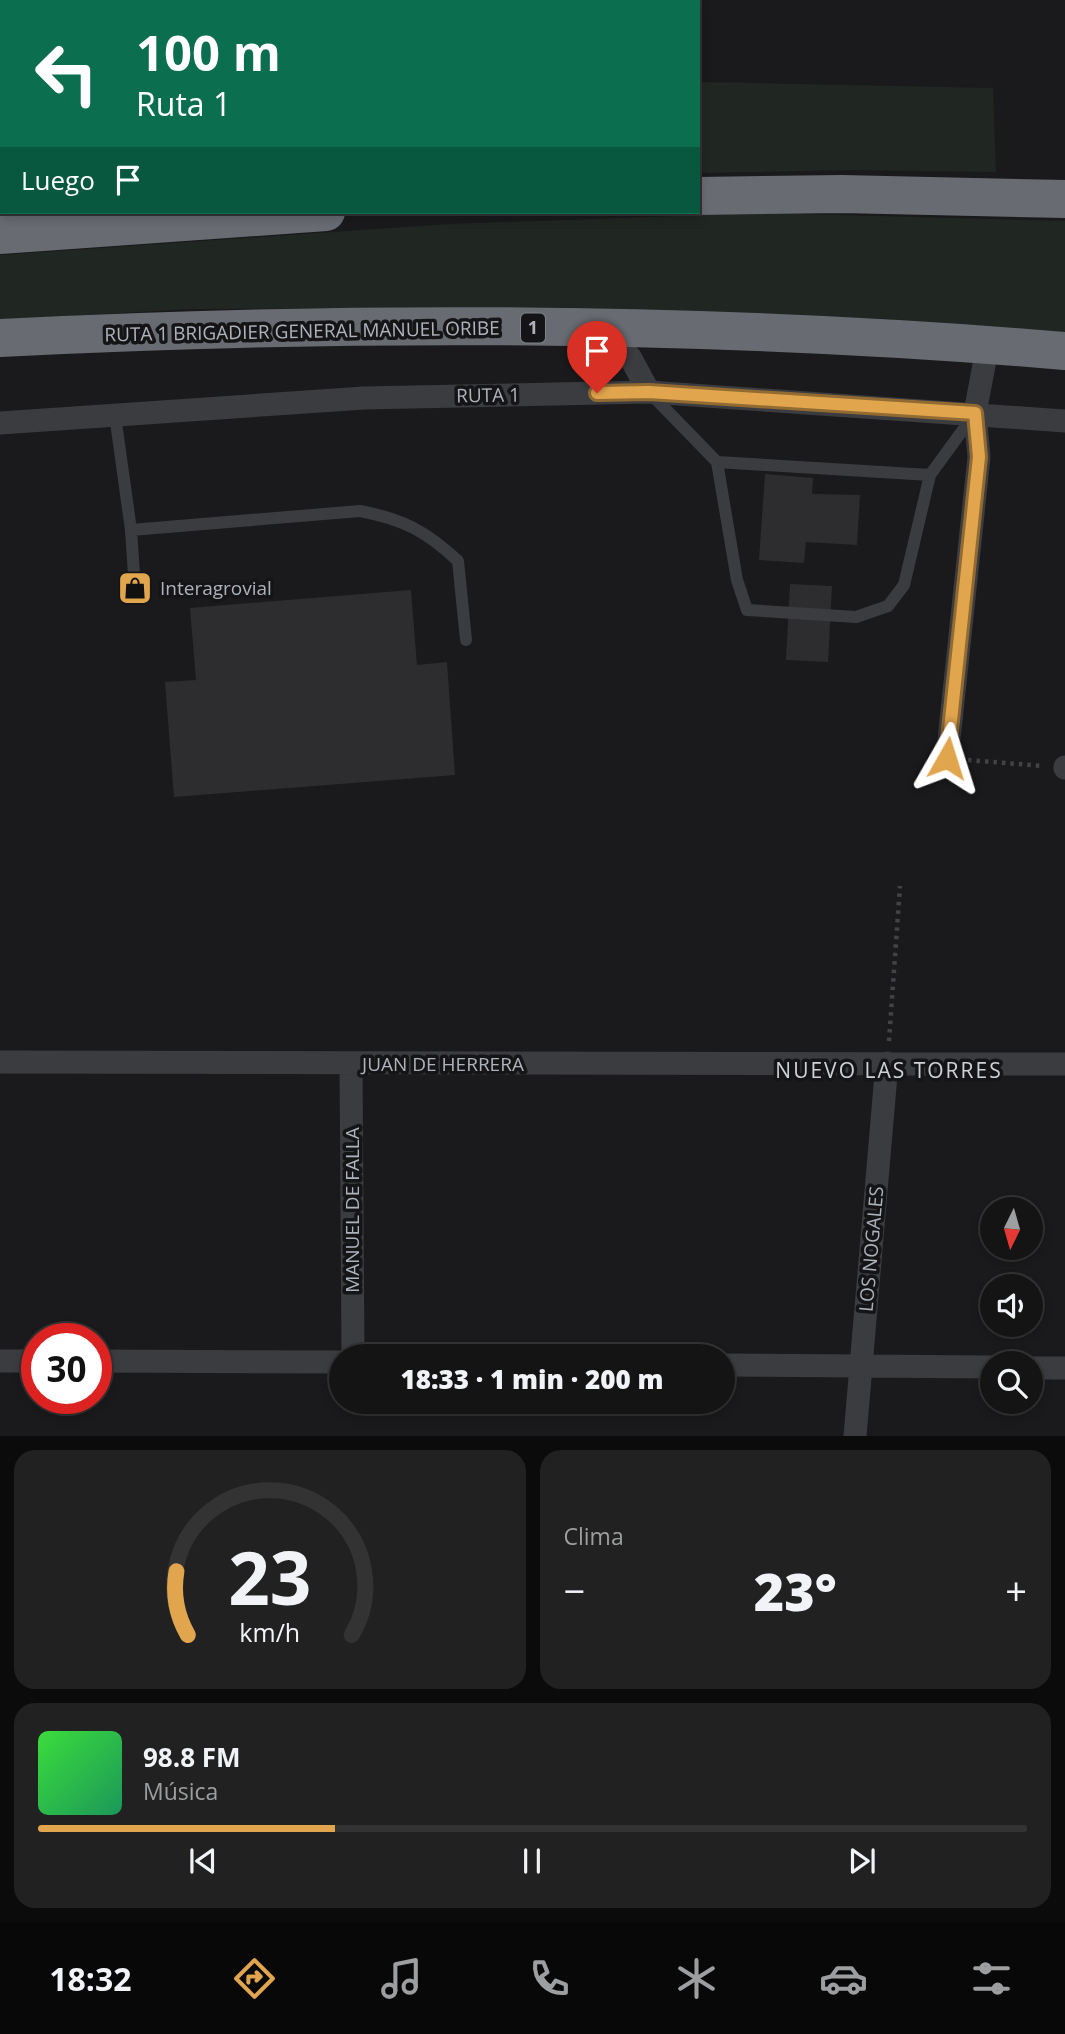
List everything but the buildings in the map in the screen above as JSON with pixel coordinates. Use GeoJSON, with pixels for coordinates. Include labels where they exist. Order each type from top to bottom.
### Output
{"type":"FeatureCollection","features":[{"type":"Feature","properties":{"kind":"highway"},"geometry":{"type":"LineString","coordinates":[[700,196],[842,194],[1065,199]]}},
{"type":"Feature","properties":{"kind":"highway"},"geometry":{"type":"LineString","coordinates":[[0,235],[298,214]]}},
{"type":"Feature","properties":{"kind":"highway","name":"RUTA 1 BRIGADIER GENERAL MANUEL ORIBE"},"geometry":{"type":"LineString","coordinates":[[0,338],[240,328],[444,326],[798,334],[1065,351]]}},
{"type":"Feature","properties":{"kind":"street"},"geometry":{"type":"LineString","coordinates":[[604,329],[630,357],[649,392]]}},
{"type":"Feature","properties":{"kind":"street"},"geometry":{"type":"LineString","coordinates":[[947,758],[979,457],[975,413],[988,344]]}},
{"type":"Feature","properties":{"kind":"street","name":"RUTA 1"},"geometry":{"type":"LineString","coordinates":[[0,423],[365,398],[649,392],[975,413]]}},
{"type":"Feature","properties":{"kind":"street"},"geometry":{"type":"LineString","coordinates":[[975,413],[1065,421]]}},
{"type":"Feature","properties":{"kind":"street","name":"JUAN DE HERRERA"},"geometry":{"type":"LineString","coordinates":[[0,1062],[1065,1064]]}},
{"type":"Feature","properties":{"kind":"street","name":"LOS NOGALES"},"geometry":{"type":"LineString","coordinates":[[855,1436],[887,1063]]}},
{"type":"Feature","properties":{"kind":"street","name":"MANUEL DE FALLA"},"geometry":{"type":"LineString","coordinates":[[351,1064],[353,1344]]}},
{"type":"Feature","properties":{"kind":"street"},"geometry":{"type":"LineString","coordinates":[[0,1361],[21,1361]]}},
{"type":"Feature","properties":{"kind":"street"},"geometry":{"type":"LineString","coordinates":[[112,1361],[329,1362]]}},
{"type":"Feature","properties":{"kind":"street"},"geometry":{"type":"LineString","coordinates":[[735,1365],[980,1367]]}},
{"type":"Feature","properties":{"kind":"street"},"geometry":{"type":"LineString","coordinates":[[1043,1368],[1065,1368]]}},
{"type":"Feature","properties":{"kind":"lane"},"geometry":{"type":"LineString","coordinates":[[649,392],[718,463],[737,580],[747,610],[856,617],[888,606],[904,585],[930,475],[975,413]]}},
{"type":"Feature","properties":{"kind":"lane"},"geometry":{"type":"LineString","coordinates":[[114,415],[131,530],[135,589]]}},
{"type":"Feature","properties":{"kind":"lane"},"geometry":{"type":"LineString","coordinates":[[718,463],[930,475]]}},
{"type":"Feature","properties":{"kind":"lane"},"geometry":{"type":"LineString","coordinates":[[131,530],[360,511],[393,517],[431,536],[458,561],[466,640]]}},
{"type":"Feature","properties":{"kind":"path"},"geometry":{"type":"LineString","coordinates":[[947,758],[1065,767]]}},
{"type":"Feature","properties":{"kind":"path"},"geometry":{"type":"LineString","coordinates":[[887,1063],[900,886]]}},
{"type":"Feature","properties":{"kind":"shaded area"},"geometry":{"type":"Polygon","coordinates":[[[700,82],[993,88],[996,172],[851,170],[700,173],[700,82]]]}},
{"type":"Feature","properties":{"kind":"shaded area"},"geometry":{"type":"Polygon","coordinates":[[[760,213],[1065,221],[1065,339],[887,319],[557,307],[190,309],[0,320],[0,255],[448,224],[760,213]]]}},
{"type":"Feature","properties":{"kind":"place","name":"Interagrovial"},"geometry":{"type":"Point","coordinates":[135,588]}},
{"type":"Feature","properties":{"kind":"district","name":"NUEVO LAS TORRES"},"geometry":{"type":"Point","coordinates":[889,1071]}},
{"type":"Feature","properties":{"kind":"route"},"geometry":{"type":"LineString","coordinates":[[597,393],[649,392],[975,413],[979,457],[947,758]]}}]}
